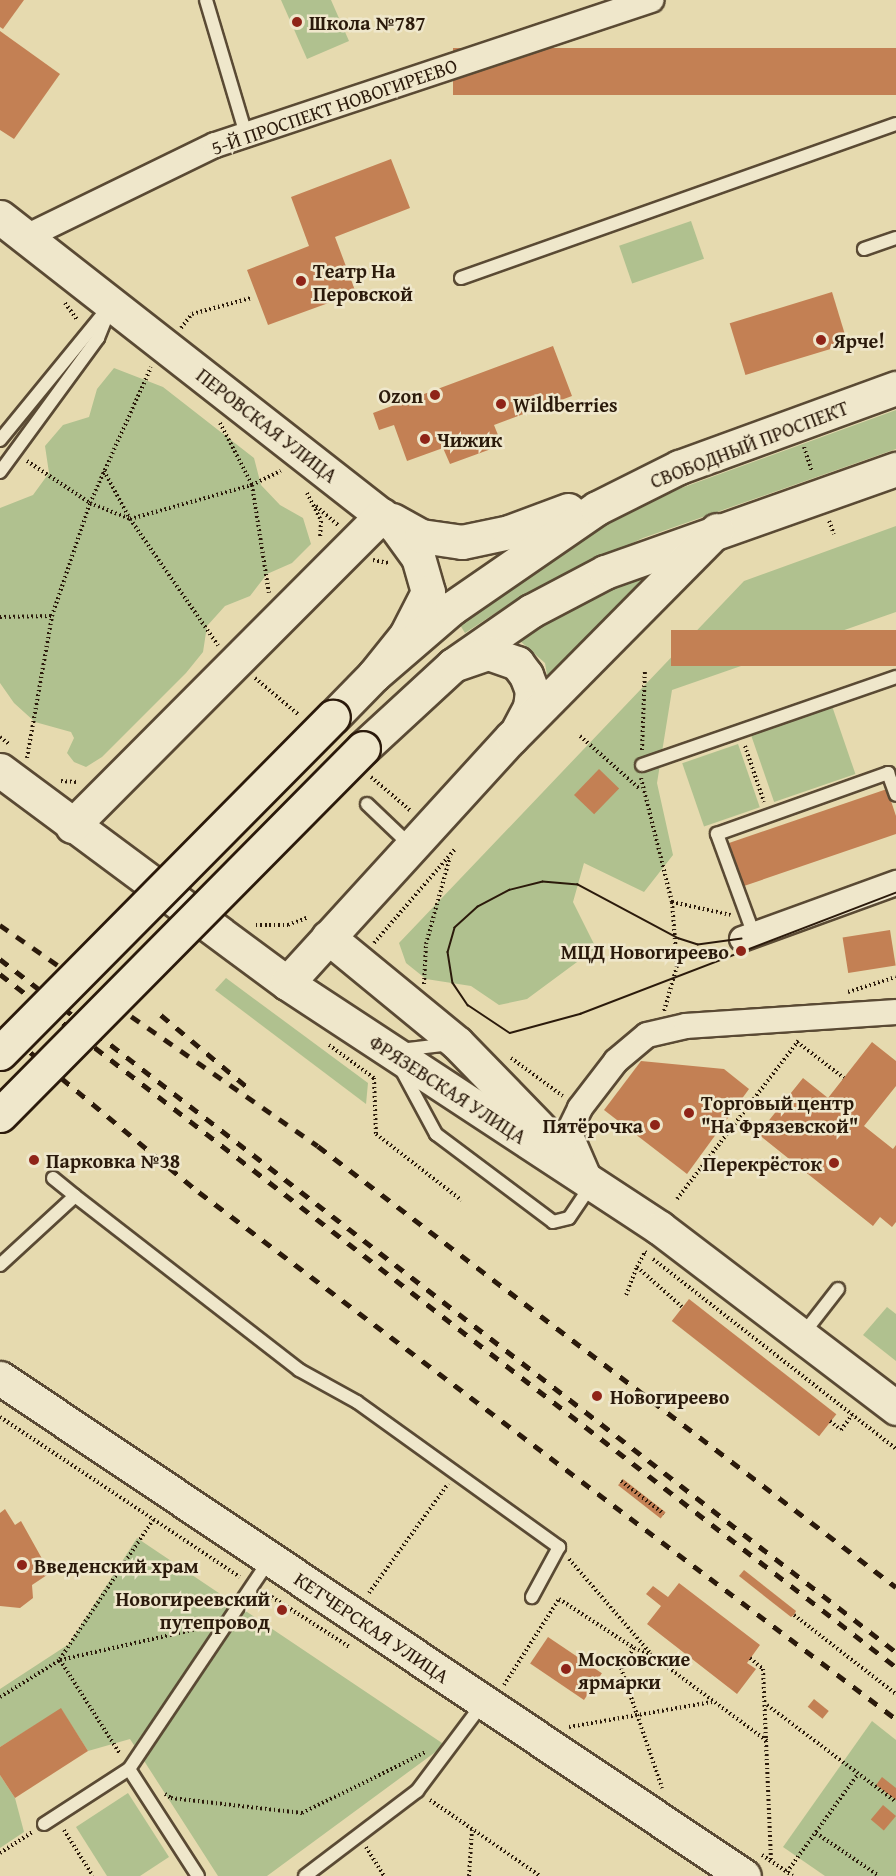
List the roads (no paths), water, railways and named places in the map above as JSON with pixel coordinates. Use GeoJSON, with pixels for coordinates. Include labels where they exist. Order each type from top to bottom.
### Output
{"type":"FeatureCollection","features":[{"type":"Feature","properties":{"kind":"main road","name":"ПЕРОВСКАЯ УЛИЦА"},"geometry":{"type":"LineString","coordinates":[[0,217],[382,515],[418,557],[428,591],[406,635],[374,675]]}},
{"type":"Feature","properties":{"kind":"main road","name":"СВОБОДНЫЙ ПРОСПЕКТ"},"geometry":{"type":"LineString","coordinates":[[374,675],[452,608],[544,542],[597,508],[679,467],[896,388]]}},
{"type":"Feature","properties":{"kind":"main road"},"geometry":{"type":"LineString","coordinates":[[72,826],[382,515],[422,536],[462,542],[482,539],[679,467]]}},
{"type":"Feature","properties":{"kind":"main road"},"geometry":{"type":"LineString","coordinates":[[0,1115],[363,747],[453,664],[521,617],[605,572],[717,530],[896,469]]}},
{"type":"Feature","properties":{"kind":"main road"},"geometry":{"type":"LineString","coordinates":[[287,983],[512,737],[717,530]]}},
{"type":"Feature","properties":{"kind":"main road"},"geometry":{"type":"LineString","coordinates":[[453,664],[488,653],[517,663],[532,691],[524,720],[512,737]]}},
{"type":"Feature","properties":{"kind":"main road"},"geometry":{"type":"LineString","coordinates":[[0,1053],[374,675]]}},
{"type":"Feature","properties":{"kind":"main road","name":"ФРЯЗЕВСКАЯ УЛИЦА"},"geometry":{"type":"LineString","coordinates":[[14,764],[72,826],[287,983],[698,1255],[896,1408]]}},
{"type":"Feature","properties":{"kind":"main road"},"geometry":{"type":"LineString","coordinates":[[328,937],[457,1043],[512,1096],[592,1184]]}},
{"type":"Feature","properties":{"kind":"main road","name":"КЕТЧЕРСКАЯ УЛИЦА"},"geometry":{"type":"LineString","coordinates":[[0,1378],[261,1572],[494,1694],[744,1876]]}},
{"type":"Feature","properties":{"kind":"street","name":"5-Й ПРОСПЕКТ НОВОГИРЕЕВО"},"geometry":{"type":"LineString","coordinates":[[26,237],[215,145],[652,0]]}},
{"type":"Feature","properties":{"kind":"street"},"geometry":{"type":"LineString","coordinates":[[747,929],[896,882]]}},
{"type":"Feature","properties":{"kind":"street"},"geometry":{"type":"LineString","coordinates":[[592,1184],[569,1131],[580,1108],[616,1060],[636,1042],[658,1031],[896,1011]]}},
{"type":"Feature","properties":{"kind":"lane"},"geometry":{"type":"LineString","coordinates":[[206,0],[246,134]]}},
{"type":"Feature","properties":{"kind":"lane"},"geometry":{"type":"LineString","coordinates":[[461,278],[896,124]]}},
{"type":"Feature","properties":{"kind":"lane"},"geometry":{"type":"LineString","coordinates":[[864,249],[896,238]]}},
{"type":"Feature","properties":{"kind":"lane"},"geometry":{"type":"LineString","coordinates":[[0,440],[111,304]]}},
{"type":"Feature","properties":{"kind":"lane"},"geometry":{"type":"LineString","coordinates":[[0,472],[98,338],[111,304]]}},
{"type":"Feature","properties":{"kind":"lane"},"geometry":{"type":"LineString","coordinates":[[642,765],[896,676]]}},
{"type":"Feature","properties":{"kind":"lane"},"geometry":{"type":"LineString","coordinates":[[747,929],[717,834],[888,773],[896,795]]}},
{"type":"Feature","properties":{"kind":"lane"},"geometry":{"type":"LineString","coordinates":[[367,804],[411,846]]}},
{"type":"Feature","properties":{"kind":"lane"},"geometry":{"type":"LineString","coordinates":[[457,1043],[391,1051],[436,1134],[554,1222],[569,1218],[592,1184]]}},
{"type":"Feature","properties":{"kind":"lane"},"geometry":{"type":"LineString","coordinates":[[53,1178],[299,1370],[357,1402],[559,1547],[532,1597]]}},
{"type":"Feature","properties":{"kind":"lane"},"geometry":{"type":"LineString","coordinates":[[0,1265],[75,1196]]}},
{"type":"Feature","properties":{"kind":"lane"},"geometry":{"type":"LineString","coordinates":[[802,1335],[838,1288]]}},
{"type":"Feature","properties":{"kind":"lane"},"geometry":{"type":"LineString","coordinates":[[44,1824],[129,1769],[261,1572]]}},
{"type":"Feature","properties":{"kind":"lane"},"geometry":{"type":"LineString","coordinates":[[305,1876],[417,1791],[494,1694]]}},
{"type":"Feature","properties":{"kind":"lane"},"geometry":{"type":"LineString","coordinates":[[129,1769],[198,1876]]}},
{"type":"Feature","properties":{"kind":"tram line"},"geometry":{"type":"LineString","coordinates":[[742,939],[698,945],[679,939],[578,885],[543,882],[510,890],[478,907],[455,928],[448,952],[453,983],[468,1005],[510,1033],[580,1014],[896,893]]}},
{"type":"Feature","properties":{"kind":"railway"},"geometry":{"type":"LineString","coordinates":[[0,925],[318,1146],[896,1587]]}},
{"type":"Feature","properties":{"kind":"railway"},"geometry":{"type":"LineString","coordinates":[[0,959],[896,1652]]}},
{"type":"Feature","properties":{"kind":"railway"},"geometry":{"type":"LineString","coordinates":[[0,974],[896,1667]]}},
{"type":"Feature","properties":{"kind":"railway"},"geometry":{"type":"LineString","coordinates":[[161,1015],[253,1092]]}},
{"type":"Feature","properties":{"kind":"railway"},"geometry":{"type":"LineString","coordinates":[[0,1027],[199,1192],[896,1719]]}},
{"type":"Feature","properties":{"kind":"place","name":"Школа №787"},"geometry":{"type":"Point","coordinates":[297,22]}},
{"type":"Feature","properties":{"kind":"place","name":"Театр На Перовской"},"geometry":{"type":"Point","coordinates":[301,281]}},
{"type":"Feature","properties":{"kind":"place","name":"Ярче!"},"geometry":{"type":"Point","coordinates":[821,340]}},
{"type":"Feature","properties":{"kind":"place","name":"Ozon"},"geometry":{"type":"Point","coordinates":[435,395]}},
{"type":"Feature","properties":{"kind":"place","name":"Wildberries"},"geometry":{"type":"Point","coordinates":[501,404]}},
{"type":"Feature","properties":{"kind":"place","name":"Чижик"},"geometry":{"type":"Point","coordinates":[425,439]}},
{"type":"Feature","properties":{"kind":"place","name":"МЦД Новогиреево"},"geometry":{"type":"Point","coordinates":[741,951]}},
{"type":"Feature","properties":{"kind":"place","name":"Торговый центр \"На Фрязевской\""},"geometry":{"type":"Point","coordinates":[689,1113]}},
{"type":"Feature","properties":{"kind":"place","name":"Пятёрочка"},"geometry":{"type":"Point","coordinates":[655,1125]}},
{"type":"Feature","properties":{"kind":"place","name":"Парковка №38"},"geometry":{"type":"Point","coordinates":[34,1160]}},
{"type":"Feature","properties":{"kind":"place","name":"Перекрёсток"},"geometry":{"type":"Point","coordinates":[834,1163]}},
{"type":"Feature","properties":{"kind":"place","name":"Новогиреево"},"geometry":{"type":"Point","coordinates":[597,1396]}},
{"type":"Feature","properties":{"kind":"place","name":"Введенский храм"},"geometry":{"type":"Point","coordinates":[22,1565]}},
{"type":"Feature","properties":{"kind":"place","name":"Новогиреевский путепровод"},"geometry":{"type":"Point","coordinates":[282,1610]}},
{"type":"Feature","properties":{"kind":"place","name":"Московские ярмарки"},"geometry":{"type":"Point","coordinates":[566,1669]}}]}
